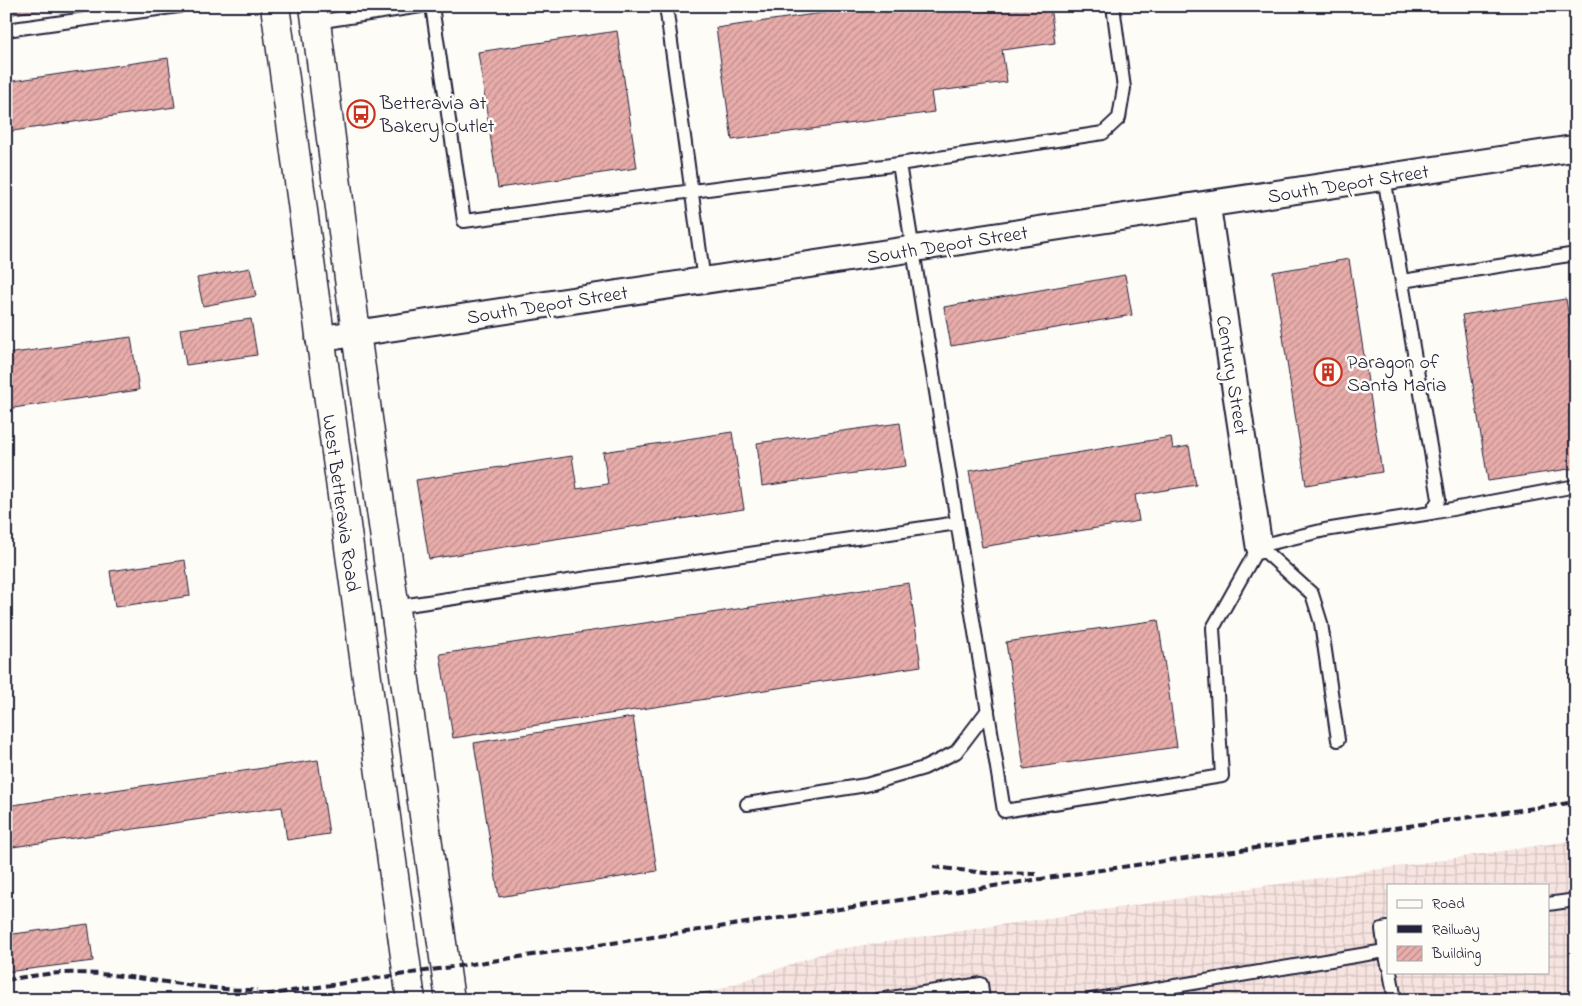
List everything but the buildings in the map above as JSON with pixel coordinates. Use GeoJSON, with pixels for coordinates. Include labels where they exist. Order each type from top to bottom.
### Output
{"type":"FeatureCollection","features":[{"type":"Feature","properties":{"kind":"main road","name":"West Betteravia Road"},"geometry":{"type":"LineString","coordinates":[[275,6],[319,339],[411,1000]]}},
{"type":"Feature","properties":{"kind":"main road","name":"West Betteravia Road"},"geometry":{"type":"LineString","coordinates":[[315,14],[356,334],[450,1000]]}},
{"type":"Feature","properties":{"kind":"street","name":"South Depot Street"},"geometry":{"type":"LineString","coordinates":[[319,339],[1576,148]]}},
{"type":"Feature","properties":{"kind":"street","name":"Century Street"},"geometry":{"type":"LineString","coordinates":[[1207,204],[1259,546]]}},
{"type":"Feature","properties":{"kind":"lane"},"geometry":{"type":"LineString","coordinates":[[6,30],[179,6]]}},
{"type":"Feature","properties":{"kind":"lane"},"geometry":{"type":"LineString","coordinates":[[315,14],[421,6]]}},
{"type":"Feature","properties":{"kind":"lane"},"geometry":{"type":"LineString","coordinates":[[432,6],[464,221],[899,164],[1103,133],[1119,118],[1124,88],[1113,6]]}},
{"type":"Feature","properties":{"kind":"lane"},"geometry":{"type":"LineString","coordinates":[[666,6],[704,281]]}},
{"type":"Feature","properties":{"kind":"lane"},"geometry":{"type":"LineString","coordinates":[[899,164],[911,249],[1004,811],[1222,776],[1213,628],[1259,546],[1325,530],[1576,486]]}},
{"type":"Feature","properties":{"kind":"lane"},"geometry":{"type":"LineString","coordinates":[[1384,177],[1439,499],[1431,512]]}},
{"type":"Feature","properties":{"kind":"lane"},"geometry":{"type":"LineString","coordinates":[[1402,281],[1576,254]]}},
{"type":"Feature","properties":{"kind":"lane"},"geometry":{"type":"LineString","coordinates":[[394,607],[957,523]]}},
{"type":"Feature","properties":{"kind":"lane"},"geometry":{"type":"LineString","coordinates":[[1259,546],[1312,594],[1321,623],[1338,740]]}},
{"type":"Feature","properties":{"kind":"lane"},"geometry":{"type":"LineString","coordinates":[[747,804],[866,785],[924,768],[956,752],[988,710]]}},
{"type":"Feature","properties":{"kind":"lane"},"geometry":{"type":"LineString","coordinates":[[1550,904],[1576,900]]}},
{"type":"Feature","properties":{"kind":"lane"},"geometry":{"type":"LineString","coordinates":[[1387,928],[1382,928],[1387,958]]}},
{"type":"Feature","properties":{"kind":"lane"},"geometry":{"type":"LineString","coordinates":[[1091,1000],[1386,951]]}},
{"type":"Feature","properties":{"kind":"lane"},"geometry":{"type":"LineString","coordinates":[[1390,974],[1395,1000]]}},
{"type":"Feature","properties":{"kind":"lane"},"geometry":{"type":"LineString","coordinates":[[878,1000],[955,994],[980,984],[983,1000]]}},
{"type":"Feature","properties":{"kind":"shaded area"},"geometry":{"type":"Polygon","coordinates":[[[1576,840],[1576,1000],[655,1000],[711,992],[832,950],[1576,840]]]}},
{"type":"Feature","properties":{"kind":"railway"},"geometry":{"type":"LineString","coordinates":[[231,1000],[1094,871],[1576,802]]}},
{"type":"Feature","properties":{"kind":"railway"},"geometry":{"type":"LineString","coordinates":[[933,867],[986,873],[1036,874]]}},
{"type":"Feature","properties":{"kind":"railway"},"geometry":{"type":"LineString","coordinates":[[6,980],[51,974],[78,973],[123,976],[212,988],[257,990]]}},
{"type":"Feature","properties":{"kind":"place","name":"Betteravia at Bakery Outlet"},"geometry":{"type":"Point","coordinates":[361,114]}},
{"type":"Feature","properties":{"kind":"place","name":"Paragon of Santa Maria"},"geometry":{"type":"Point","coordinates":[1328,372]}}]}
